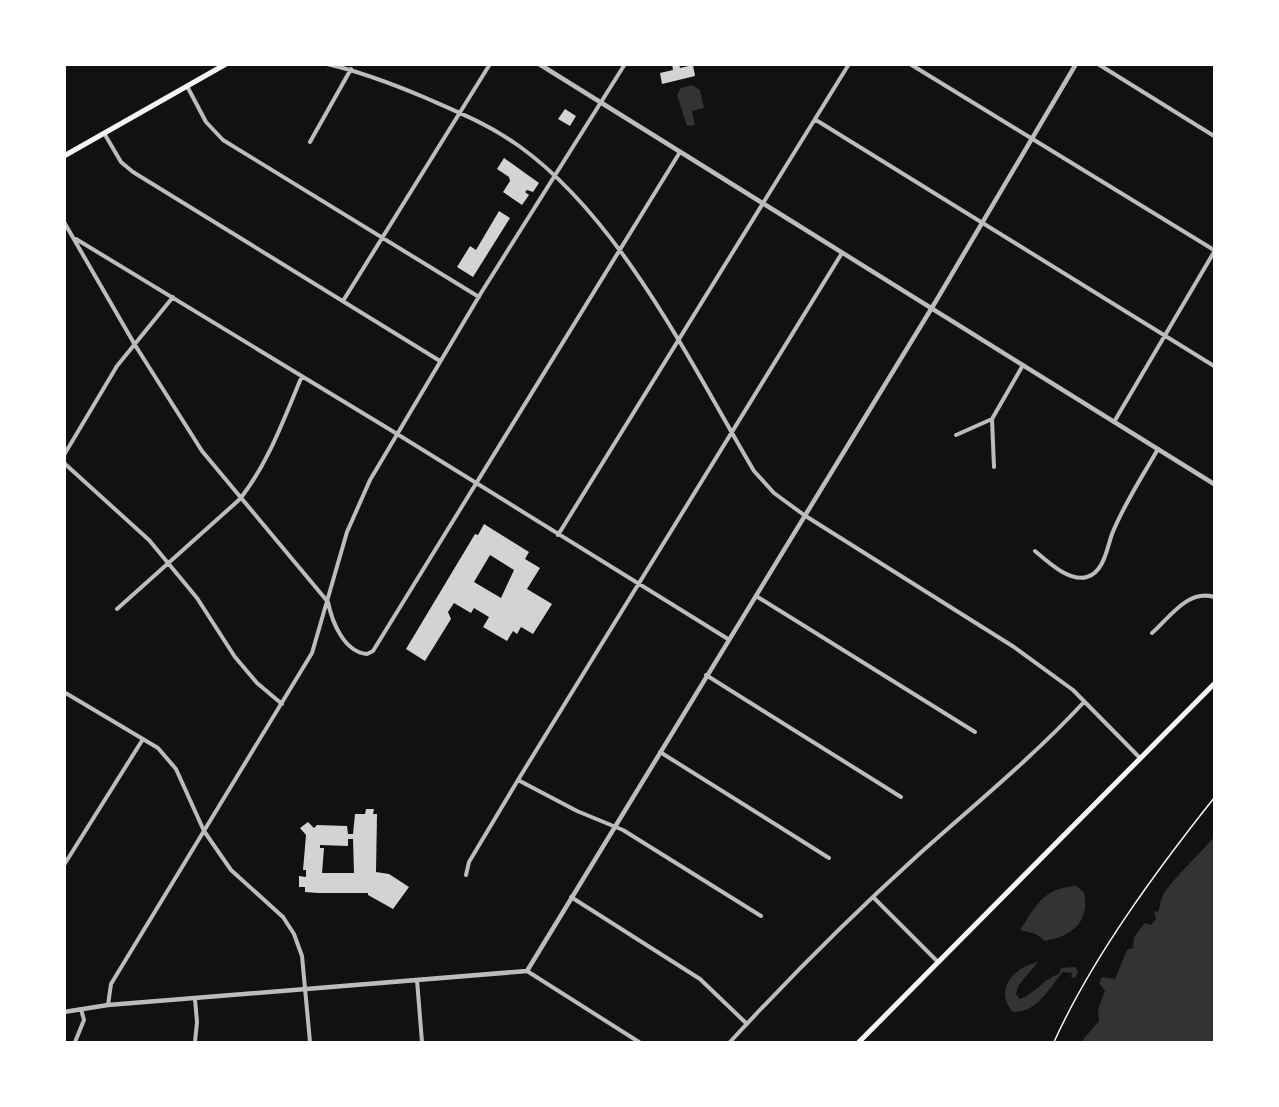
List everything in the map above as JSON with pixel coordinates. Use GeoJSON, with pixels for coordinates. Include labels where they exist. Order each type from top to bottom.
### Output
{"type":"FeatureCollection","features":[{"type":"Feature","properties":{"kind":"main road"},"geometry":{"type":"LineString","coordinates":[[64,156],[226,64]]}},
{"type":"Feature","properties":{"kind":"main road"},"geometry":{"type":"LineString","coordinates":[[859,1042],[1215,684]]}},
{"type":"Feature","properties":{"kind":"street"},"geometry":{"type":"LineString","coordinates":[[211,64],[215,71]]}},
{"type":"Feature","properties":{"kind":"street"},"geometry":{"type":"LineString","coordinates":[[327,64],[366,73],[498,132],[554,175],[601,225],[620,251],[761,479],[787,505],[1014,647],[1074,690],[1141,758]]}},
{"type":"Feature","properties":{"kind":"street"},"geometry":{"type":"LineString","coordinates":[[344,301],[490,64]]}},
{"type":"Feature","properties":{"kind":"street"},"geometry":{"type":"LineString","coordinates":[[539,64],[1215,484]]}},
{"type":"Feature","properties":{"kind":"street"},"geometry":{"type":"LineString","coordinates":[[108,1005],[111,984],[312,653],[347,532],[370,480],[479,297],[625,64]]}},
{"type":"Feature","properties":{"kind":"street"},"geometry":{"type":"LineString","coordinates":[[558,535],[849,64]]}},
{"type":"Feature","properties":{"kind":"street"},"geometry":{"type":"LineString","coordinates":[[910,64],[1215,251],[1114,422]]}},
{"type":"Feature","properties":{"kind":"street"},"geometry":{"type":"LineString","coordinates":[[527,971],[931,308],[1076,64]]}},
{"type":"Feature","properties":{"kind":"street"},"geometry":{"type":"LineString","coordinates":[[1098,64],[1215,136]]}},
{"type":"Feature","properties":{"kind":"street"},"geometry":{"type":"LineString","coordinates":[[310,142],[351,69]]}},
{"type":"Feature","properties":{"kind":"street"},"geometry":{"type":"LineString","coordinates":[[187,86],[206,122],[223,140],[479,297]]}},
{"type":"Feature","properties":{"kind":"street"},"geometry":{"type":"LineString","coordinates":[[816,120],[1215,366]]}},
{"type":"Feature","properties":{"kind":"street"},"geometry":{"type":"LineString","coordinates":[[104,133],[121,162],[133,172],[440,361]]}},
{"type":"Feature","properties":{"kind":"street"},"geometry":{"type":"LineString","coordinates":[[64,222],[135,345],[202,451],[328,602],[331,619],[353,650],[368,654],[373,651],[680,152]]}},
{"type":"Feature","properties":{"kind":"street"},"geometry":{"type":"LineString","coordinates":[[75,239],[397,434],[728,639]]}},
{"type":"Feature","properties":{"kind":"street"},"geometry":{"type":"LineString","coordinates":[[466,875],[469,862],[518,780],[842,253]]}},
{"type":"Feature","properties":{"kind":"street"},"geometry":{"type":"LineString","coordinates":[[64,454],[117,366],[173,297]]}},
{"type":"Feature","properties":{"kind":"street"},"geometry":{"type":"LineString","coordinates":[[994,467],[992,418],[1023,365]]}},
{"type":"Feature","properties":{"kind":"street"},"geometry":{"type":"LineString","coordinates":[[117,609],[240,499],[255,480],[302,376]]}},
{"type":"Feature","properties":{"kind":"street"},"geometry":{"type":"LineString","coordinates":[[956,435],[992,418]]}},
{"type":"Feature","properties":{"kind":"street"},"geometry":{"type":"LineString","coordinates":[[1035,551],[1072,576],[1087,577],[1094,573],[1103,562],[1124,507],[1158,449]]}},
{"type":"Feature","properties":{"kind":"street"},"geometry":{"type":"LineString","coordinates":[[64,463],[123,514],[169,562],[197,598],[235,657],[257,683],[282,704]]}},
{"type":"Feature","properties":{"kind":"street"},"geometry":{"type":"LineString","coordinates":[[1152,633],[1192,598],[1206,595],[1215,597]]}},
{"type":"Feature","properties":{"kind":"street"},"geometry":{"type":"LineString","coordinates":[[756,596],[975,732]]}},
{"type":"Feature","properties":{"kind":"street"},"geometry":{"type":"LineString","coordinates":[[706,675],[901,797]]}},
{"type":"Feature","properties":{"kind":"street"},"geometry":{"type":"LineString","coordinates":[[64,692],[158,748],[176,769],[204,831],[231,870],[283,917],[294,934],[302,956],[310,1042]]}},
{"type":"Feature","properties":{"kind":"street"},"geometry":{"type":"LineString","coordinates":[[730,1042],[873,897],[994,791],[1084,702]]}},
{"type":"Feature","properties":{"kind":"street"},"geometry":{"type":"LineString","coordinates":[[64,865],[143,739]]}},
{"type":"Feature","properties":{"kind":"street"},"geometry":{"type":"LineString","coordinates":[[660,752],[829,858]]}},
{"type":"Feature","properties":{"kind":"street"},"geometry":{"type":"LineString","coordinates":[[518,780],[577,811],[615,825],[761,916]]}},
{"type":"Feature","properties":{"kind":"street"},"geometry":{"type":"LineString","coordinates":[[571,897],[700,979],[747,1024]]}},
{"type":"Feature","properties":{"kind":"street"},"geometry":{"type":"LineString","coordinates":[[873,897],[939,963]]}},
{"type":"Feature","properties":{"kind":"street"},"geometry":{"type":"LineString","coordinates":[[64,1012],[108,1005],[527,971],[639,1042]]}},
{"type":"Feature","properties":{"kind":"street"},"geometry":{"type":"LineString","coordinates":[[417,980],[422,1042]]}},
{"type":"Feature","properties":{"kind":"street"},"geometry":{"type":"LineString","coordinates":[[195,999],[197,1022],[195,1042]]}},
{"type":"Feature","properties":{"kind":"street"},"geometry":{"type":"LineString","coordinates":[[75,1042],[84,1020],[81,1009]]}},
{"type":"Feature","properties":{"kind":"path"},"geometry":{"type":"LineString","coordinates":[[1054,1042],[1076,994],[1099,959],[1215,798]]}},
{"type":"Feature","properties":{"kind":"shaded area"},"geometry":{"type":"Polygon","coordinates":[[[692,85],[700,90],[704,108],[692,111],[695,125],[687,126],[677,95],[681,88],[692,85]]]}},
{"type":"Feature","properties":{"kind":"shaded area"},"geometry":{"type":"Polygon","coordinates":[[[1214,837],[1214,1042],[1081,1042],[1099,1021],[1098,1009],[1105,991],[1099,983],[1102,977],[1115,979],[1127,950],[1133,948],[1134,937],[1145,923],[1151,925],[1156,919],[1154,911],[1158,912],[1165,893],[1214,837]]]}},
{"type":"Feature","properties":{"kind":"shaded area"},"geometry":{"type":"Polygon","coordinates":[[[1076,886],[1084,892],[1084,911],[1082,919],[1071,931],[1045,941],[1036,934],[1020,930],[1036,906],[1048,894],[1065,887],[1076,886]]]}},
{"type":"Feature","properties":{"kind":"shaded area"},"geometry":{"type":"Polygon","coordinates":[[[1038,962],[1018,986],[1016,994],[1020,999],[1059,974],[1061,968],[1075,967],[1078,972],[1075,978],[1071,977],[1072,973],[1063,972],[1036,1004],[1013,1012],[1005,996],[1009,981],[1021,969],[1038,962]]]}},
{"type":"Feature","properties":{"kind":"building"},"geometry":{"type":"Polygon","coordinates":[[[672,64],[679,64],[680,68],[693,65],[695,76],[662,84],[660,73],[673,70],[672,64]]]}},
{"type":"Feature","properties":{"kind":"building"},"geometry":{"type":"Polygon","coordinates":[[[565,109],[576,116],[570,126],[558,119],[565,109]]]}},
{"type":"Feature","properties":{"kind":"building"},"geometry":{"type":"Polygon","coordinates":[[[504,158],[539,183],[533,192],[527,190],[525,192],[529,195],[522,205],[503,192],[510,181],[509,177],[497,169],[504,158]]]}},
{"type":"Feature","properties":{"kind":"building"},"geometry":{"type":"Polygon","coordinates":[[[499,211],[510,218],[473,277],[457,267],[470,246],[476,250],[499,211]]]}},
{"type":"Feature","properties":{"kind":"building"},"geometry":{"type":"Polygon","coordinates":[[[484,524],[529,552],[525,559],[540,568],[527,589],[552,604],[533,634],[521,627],[517,634],[513,631],[507,641],[483,627],[489,617],[474,608],[471,613],[454,603],[448,612],[451,619],[425,661],[406,649],[475,534],[478,535],[484,524]],[[490,555],[474,582],[501,598],[514,570],[490,555]]]}},
{"type":"Feature","properties":{"kind":"building"},"geometry":{"type":"Polygon","coordinates":[[[366,809],[374,809],[373,814],[377,814],[376,872],[389,874],[409,887],[393,909],[368,893],[305,892],[305,887],[299,887],[299,876],[306,877],[306,870],[303,870],[306,835],[300,828],[308,822],[314,828],[317,825],[347,826],[348,834],[353,834],[355,814],[365,814],[366,809]],[[348,839],[348,846],[320,845],[320,848],[324,848],[322,873],[354,873],[353,839],[348,839]]]}}]}
